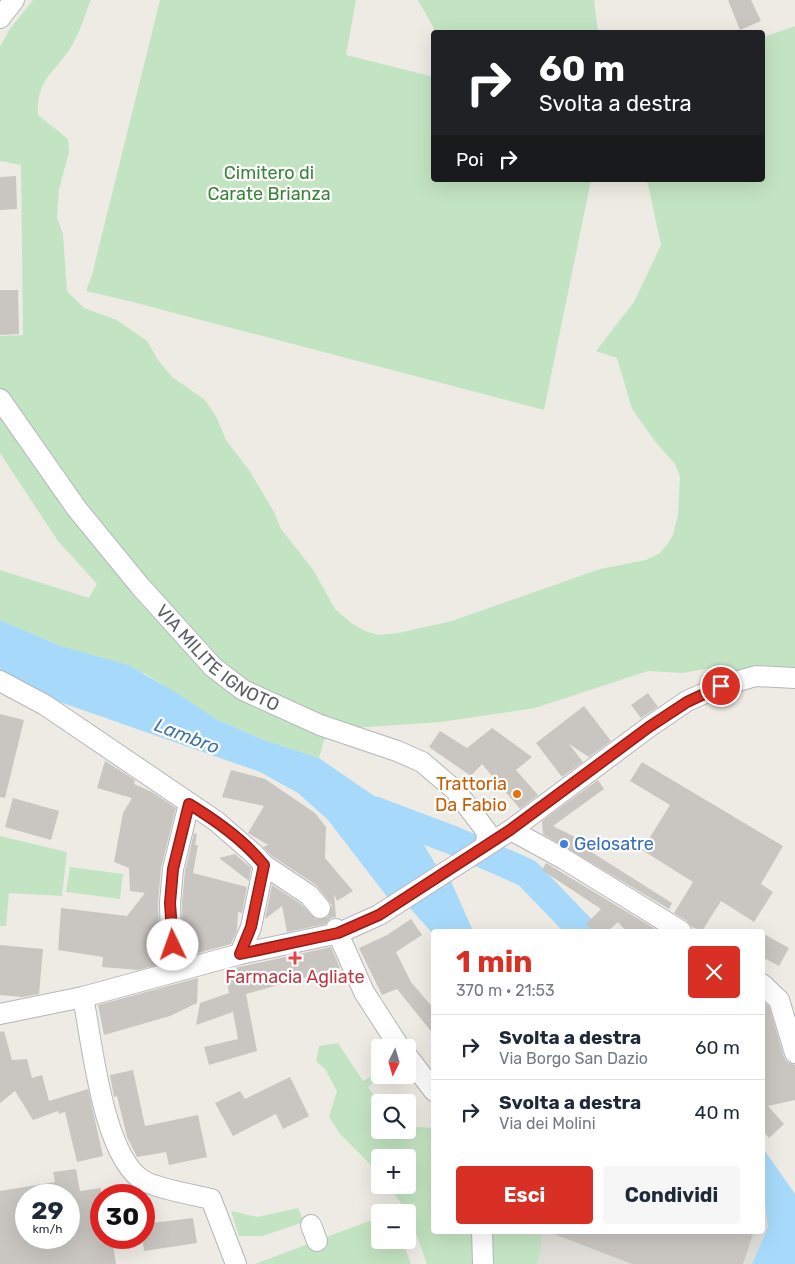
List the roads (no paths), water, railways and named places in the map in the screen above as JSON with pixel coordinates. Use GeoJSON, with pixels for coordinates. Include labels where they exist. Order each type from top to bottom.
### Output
{"type":"FeatureCollection","features":[{"type":"Feature","properties":{"kind":"street"},"geometry":{"type":"LineString","coordinates":[[0,18],[14,0]]}},
{"type":"Feature","properties":{"kind":"street","name":"VIA MILITE IGNOTO"},"geometry":{"type":"LineString","coordinates":[[0,399],[77,509],[140,586],[213,667],[243,690],[320,725],[397,751],[422,762],[456,790],[486,832],[486,844]]}},
{"type":"Feature","properties":{"kind":"street"},"geometry":{"type":"LineString","coordinates":[[0,1014],[83,997],[240,954],[337,931],[392,906],[510,830],[649,727],[687,702],[721,686],[756,676],[795,678]]}},
{"type":"Feature","properties":{"kind":"street"},"geometry":{"type":"LineString","coordinates":[[0,681],[45,705],[216,821],[264,865],[309,895],[320,908]]}},
{"type":"Feature","properties":{"kind":"street"},"geometry":{"type":"LineString","coordinates":[[172,972],[170,903],[173,869],[189,804]]}},
{"type":"Feature","properties":{"kind":"street"},"geometry":{"type":"LineString","coordinates":[[510,830],[564,859],[678,929]]}},
{"type":"Feature","properties":{"kind":"street"},"geometry":{"type":"LineString","coordinates":[[240,954],[251,927],[264,865]]}},
{"type":"Feature","properties":{"kind":"street"},"geometry":{"type":"LineString","coordinates":[[337,931],[364,992],[394,1039]]}},
{"type":"Feature","properties":{"kind":"street"},"geometry":{"type":"LineString","coordinates":[[765,987],[779,1000],[795,1052]]}},
{"type":"Feature","properties":{"kind":"street"},"geometry":{"type":"LineString","coordinates":[[83,997],[106,1115],[118,1151],[131,1172],[146,1182],[211,1199],[236,1264]]}},
{"type":"Feature","properties":{"kind":"street"},"geometry":{"type":"LineString","coordinates":[[416,1068],[431,1087]]}},
{"type":"Feature","properties":{"kind":"street"},"geometry":{"type":"LineString","coordinates":[[482,1234],[483,1264]]}},
{"type":"Feature","properties":{"kind":"water"},"geometry":{"type":"Polygon","coordinates":[[[0,620],[61,646],[128,665],[177,693],[216,719],[261,739],[319,758],[409,820],[436,865],[388,898],[328,820],[298,793],[260,772],[54,700],[0,674],[0,620]]]}},
{"type":"Feature","properties":{"kind":"water"},"geometry":{"type":"Polygon","coordinates":[[[450,879],[472,929],[431,929],[431,932],[409,907],[450,879]]]}},
{"type":"Feature","properties":{"kind":"water"},"geometry":{"type":"Polygon","coordinates":[[[765,1151],[795,1194],[795,1264],[752,1264],[768,1227],[765,1203],[765,1151]]]}},
{"type":"Feature","properties":{"kind":"waterway","name":"Lambro"},"geometry":{"type":"LineString","coordinates":[[375,811],[452,840],[527,873],[581,929]]}},
{"type":"Feature","properties":{"kind":"place","name":"Trattoria Da Fabio"},"geometry":{"type":"Point","coordinates":[517,794]}},
{"type":"Feature","properties":{"kind":"place","name":"Gelosatre"},"geometry":{"type":"Point","coordinates":[564,844]}},
{"type":"Feature","properties":{"kind":"place","name":"Farmacia Agliate"},"geometry":{"type":"Point","coordinates":[295,958]}},
{"type":"Feature","properties":{"kind":"park label","name":"Cimitero di Carate Brianza"},"geometry":{"type":"Point","coordinates":[269,183]}}]}
